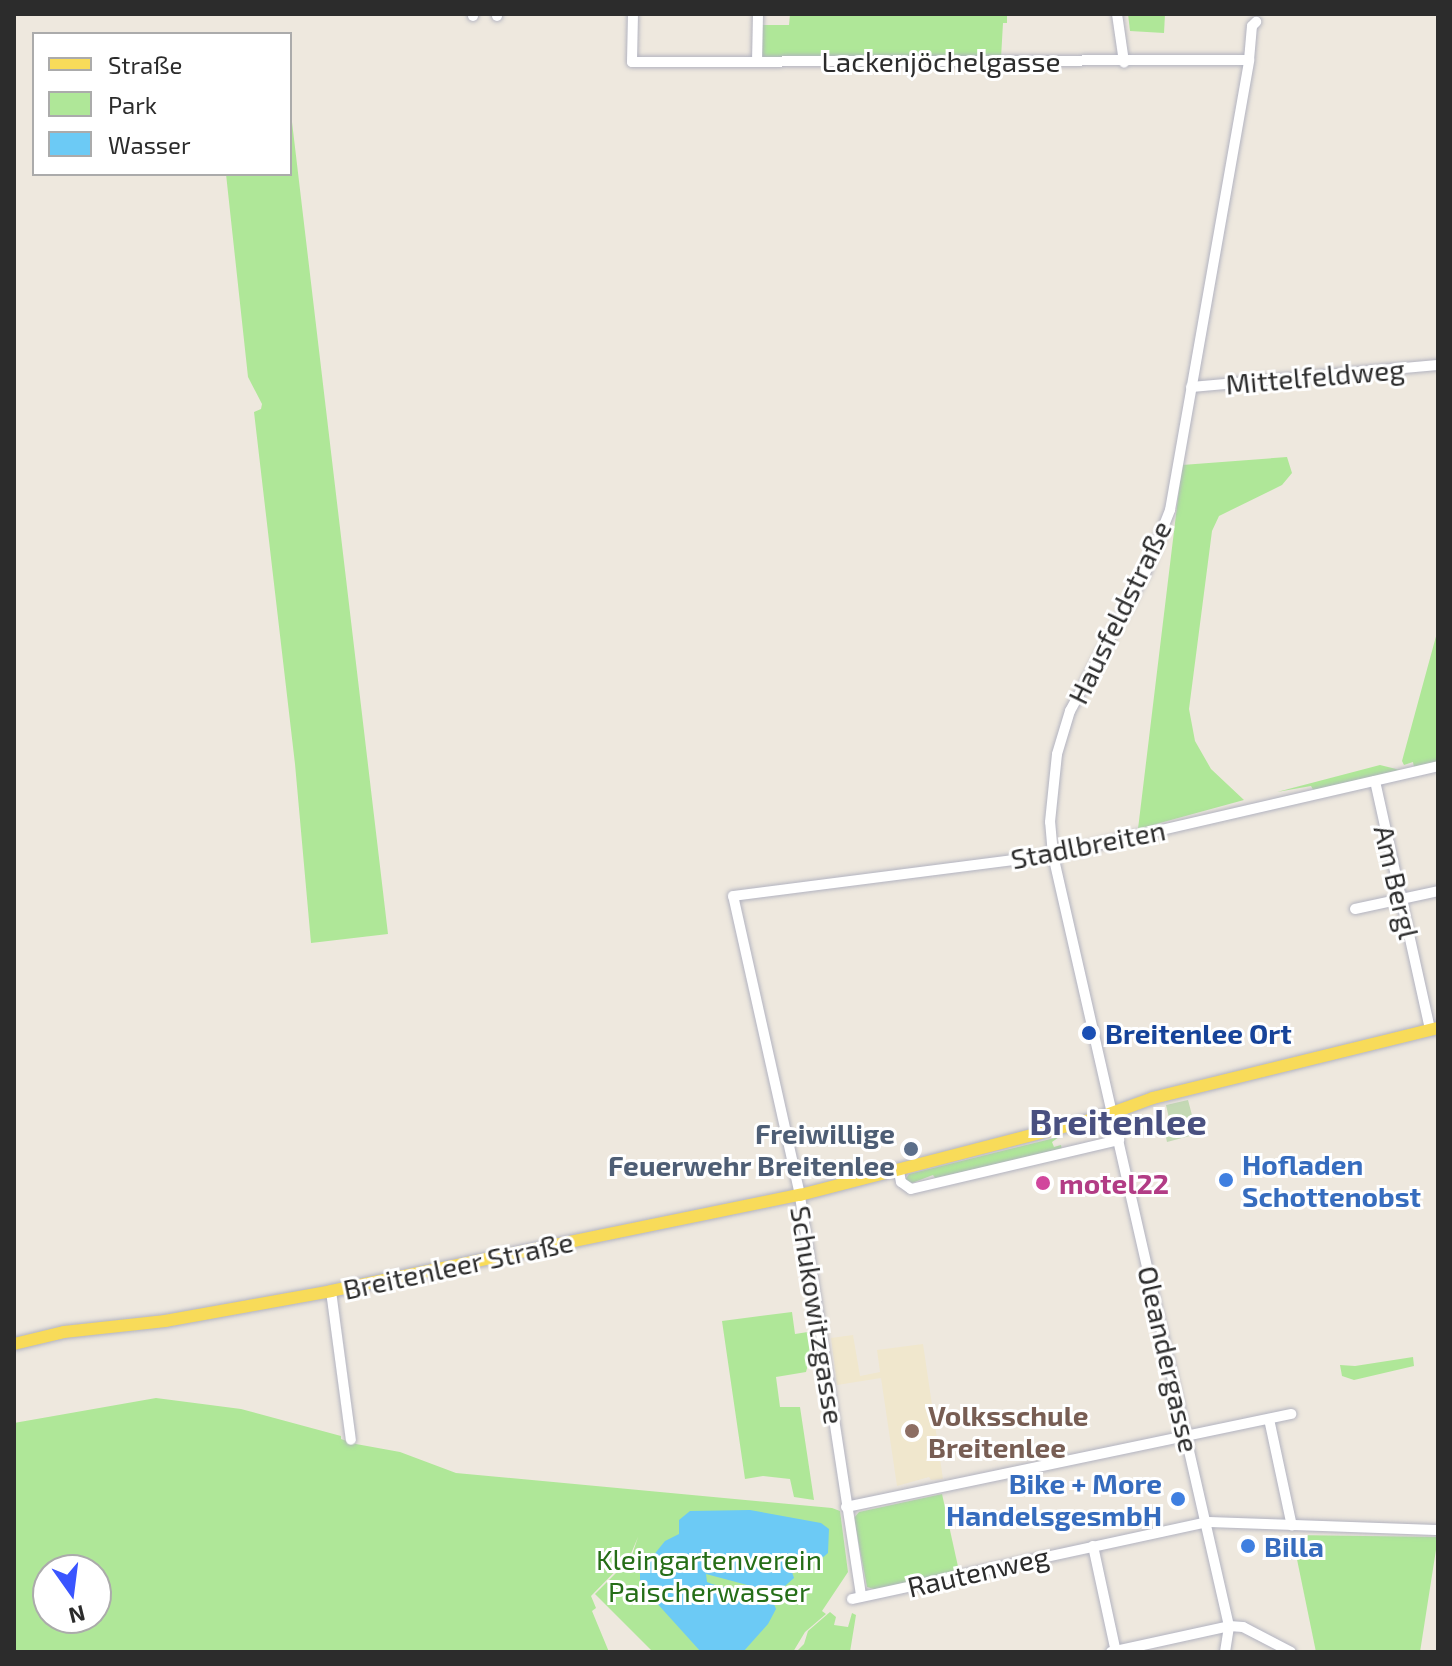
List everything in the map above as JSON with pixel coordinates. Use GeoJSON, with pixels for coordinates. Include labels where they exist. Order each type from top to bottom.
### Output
{"type":"FeatureCollection","features":[{"type":"Feature","properties":{"kind":"main road","name":"Breitenleer Straße"},"geometry":{"type":"LineString","coordinates":[[14,1344],[64,1332],[165,1321],[331,1291],[800,1195],[1112,1114],[1153,1098],[1434,1029]]}},
{"type":"Feature","properties":{"kind":"street","name":"Lackenjöchelgasse"},"geometry":{"type":"LineString","coordinates":[[633,14],[632,62],[1249,60]]}},
{"type":"Feature","properties":{"kind":"street"},"geometry":{"type":"LineString","coordinates":[[757,62],[758,14]]}},
{"type":"Feature","properties":{"kind":"street"},"geometry":{"type":"LineString","coordinates":[[1117,14],[1124,62]]}},
{"type":"Feature","properties":{"kind":"street","name":"Hausfeldstraße"},"geometry":{"type":"LineString","coordinates":[[1112,1114],[1053,855],[1051,788],[1063,730],[1080,689],[1160,541],[1170,510],[1249,60],[1252,26],[1257,18]]}},
{"type":"Feature","properties":{"kind":"street","name":"Mittelfeldweg"},"geometry":{"type":"LineString","coordinates":[[1191,387],[1438,365]]}},
{"type":"Feature","properties":{"kind":"street","name":"Stadlbreiten"},"geometry":{"type":"LineString","coordinates":[[733,896],[1053,855],[1438,766]]}},
{"type":"Feature","properties":{"kind":"street","name":"Am Bergl"},"geometry":{"type":"LineString","coordinates":[[1375,781],[1434,1029]]}},
{"type":"Feature","properties":{"kind":"street"},"geometry":{"type":"LineString","coordinates":[[1355,909],[1438,891]]}},
{"type":"Feature","properties":{"kind":"street","name":"Schukowitzgasse"},"geometry":{"type":"LineString","coordinates":[[733,896],[800,1195],[857,1597]]}},
{"type":"Feature","properties":{"kind":"street","name":"Oleandergasse"},"geometry":{"type":"LineString","coordinates":[[1112,1114],[1229,1626],[1225,1652]]}},
{"type":"Feature","properties":{"kind":"street"},"geometry":{"type":"LineString","coordinates":[[899,1171],[901,1182],[911,1189],[1119,1140]]}},
{"type":"Feature","properties":{"kind":"street"},"geometry":{"type":"LineString","coordinates":[[331,1291],[351,1440]]}},
{"type":"Feature","properties":{"kind":"street"},"geometry":{"type":"LineString","coordinates":[[846,1507],[1291,1414]]}},
{"type":"Feature","properties":{"kind":"street"},"geometry":{"type":"LineString","coordinates":[[1269,1419],[1292,1526]]}},
{"type":"Feature","properties":{"kind":"street","name":"Rautenweg"},"geometry":{"type":"LineString","coordinates":[[857,1597],[1207,1522],[1438,1530]]}},
{"type":"Feature","properties":{"kind":"street"},"geometry":{"type":"LineString","coordinates":[[1093,1546],[1114,1652],[1229,1626],[1243,1627],[1291,1652]]}},
{"type":"Feature","properties":{"kind":"shaded area","name":"Volksschule Breitenlee"},"geometry":{"type":"Polygon","coordinates":[[[853,1335],[860,1376],[880,1372],[877,1350],[923,1344],[943,1479],[931,1480],[929,1477],[897,1486],[881,1378],[837,1385],[831,1338],[853,1335]]]}},
{"type":"Feature","properties":{"kind":"green space"},"geometry":{"type":"Polygon","coordinates":[[[790,14],[1007,14],[1007,23],[1003,23],[1001,58],[761,58],[761,25],[789,25],[790,14]]]}},
{"type":"Feature","properties":{"kind":"green space"},"geometry":{"type":"Polygon","coordinates":[[[1128,14],[1165,14],[1164,33],[1130,31],[1128,14]]]}},
{"type":"Feature","properties":{"kind":"green space"},"geometry":{"type":"Polygon","coordinates":[[[292,122],[388,934],[311,943],[295,764],[254,412],[261,409],[262,404],[248,377],[226,176],[292,176],[292,122]]]}},
{"type":"Feature","properties":{"kind":"green space"},"geometry":{"type":"Polygon","coordinates":[[[1287,457],[1292,473],[1282,485],[1219,516],[1212,531],[1189,709],[1195,741],[1211,769],[1244,800],[1138,829],[1182,465],[1287,457]]]}},
{"type":"Feature","properties":{"kind":"green space"},"geometry":{"type":"Polygon","coordinates":[[[1438,629],[1438,762],[1414,767],[1413,762],[1404,765],[1402,761],[1438,629]]]}},
{"type":"Feature","properties":{"kind":"green space"},"geometry":{"type":"Polygon","coordinates":[[[1380,765],[1404,771],[1314,791],[1311,786],[1277,792],[1380,765]]]}},
{"type":"Feature","properties":{"kind":"green space"},"geometry":{"type":"Polygon","coordinates":[[[1188,1100],[1197,1134],[1167,1142],[1165,1133],[1172,1131],[1166,1105],[1188,1100]]]}},
{"type":"Feature","properties":{"kind":"green space"},"geometry":{"type":"Polygon","coordinates":[[[1059,1137],[1052,1142],[1054,1147],[1061,1145],[1062,1150],[935,1178],[933,1175],[912,1183],[905,1180],[909,1174],[1059,1137]]]}},
{"type":"Feature","properties":{"kind":"green space"},"geometry":{"type":"Polygon","coordinates":[[[792,1312],[795,1334],[814,1331],[815,1339],[806,1372],[776,1377],[780,1407],[800,1407],[814,1500],[794,1497],[790,1479],[763,1476],[745,1479],[722,1321],[792,1312]]]}},
{"type":"Feature","properties":{"kind":"green space"},"geometry":{"type":"Polygon","coordinates":[[[1413,1357],[1414,1366],[1354,1380],[1342,1376],[1340,1365],[1355,1366],[1413,1357]]]}},
{"type":"Feature","properties":{"kind":"green space","name":"Kleingartenverein Paischerwasser"},"geometry":{"type":"Polygon","coordinates":[[[156,1398],[241,1409],[341,1436],[341,1439],[356,1444],[400,1452],[456,1473],[840,1511],[848,1572],[822,1611],[826,1614],[805,1632],[793,1652],[653,1652],[595,1594],[631,1558],[638,1537],[630,1556],[591,1596],[596,1608],[592,1611],[609,1652],[14,1652],[14,1423],[156,1398]]]}},
{"type":"Feature","properties":{"kind":"green space"},"geometry":{"type":"Polygon","coordinates":[[[942,1494],[959,1571],[877,1590],[867,1587],[854,1518],[859,1512],[942,1494]]]}},
{"type":"Feature","properties":{"kind":"green space"},"geometry":{"type":"Polygon","coordinates":[[[1292,1535],[1438,1537],[1420,1652],[1316,1652],[1292,1535]]]}},
{"type":"Feature","properties":{"kind":"green space"},"geometry":{"type":"Polygon","coordinates":[[[830,1612],[836,1617],[834,1625],[848,1627],[852,1613],[856,1615],[850,1652],[796,1652],[804,1644],[808,1631],[830,1612]]]}},
{"type":"Feature","properties":{"kind":"water"},"geometry":{"type":"Polygon","coordinates":[[[750,1510],[821,1523],[829,1529],[828,1553],[821,1559],[803,1558],[792,1572],[794,1578],[777,1593],[706,1574],[707,1582],[712,1584],[772,1599],[776,1609],[768,1624],[743,1652],[701,1652],[654,1600],[640,1580],[640,1572],[665,1541],[679,1534],[679,1520],[690,1511],[750,1510]]]}},
{"type":"Feature","properties":{"kind":"place","name":"Breitenlee Ort"},"geometry":{"type":"Point","coordinates":[1089,1033]}},
{"type":"Feature","properties":{"kind":"place","name":"Freiwillige Feuerwehr Breitenlee"},"geometry":{"type":"Point","coordinates":[911,1149]}},
{"type":"Feature","properties":{"kind":"place","name":"Hofladen Schottenobst"},"geometry":{"type":"Point","coordinates":[1226,1180]}},
{"type":"Feature","properties":{"kind":"place","name":"motel22"},"geometry":{"type":"Point","coordinates":[1043,1183]}},
{"type":"Feature","properties":{"kind":"place","name":"Volksschule Breitenlee"},"geometry":{"type":"Point","coordinates":[912,1431]}},
{"type":"Feature","properties":{"kind":"place","name":"Bike + More HandelsgesmbH"},"geometry":{"type":"Point","coordinates":[1178,1499]}},
{"type":"Feature","properties":{"kind":"place","name":"Billa"},"geometry":{"type":"Point","coordinates":[1248,1546]}},
{"type":"Feature","properties":{"kind":"district","name":"Breitenlee"},"geometry":{"type":"Point","coordinates":[1118,1121]}}]}
